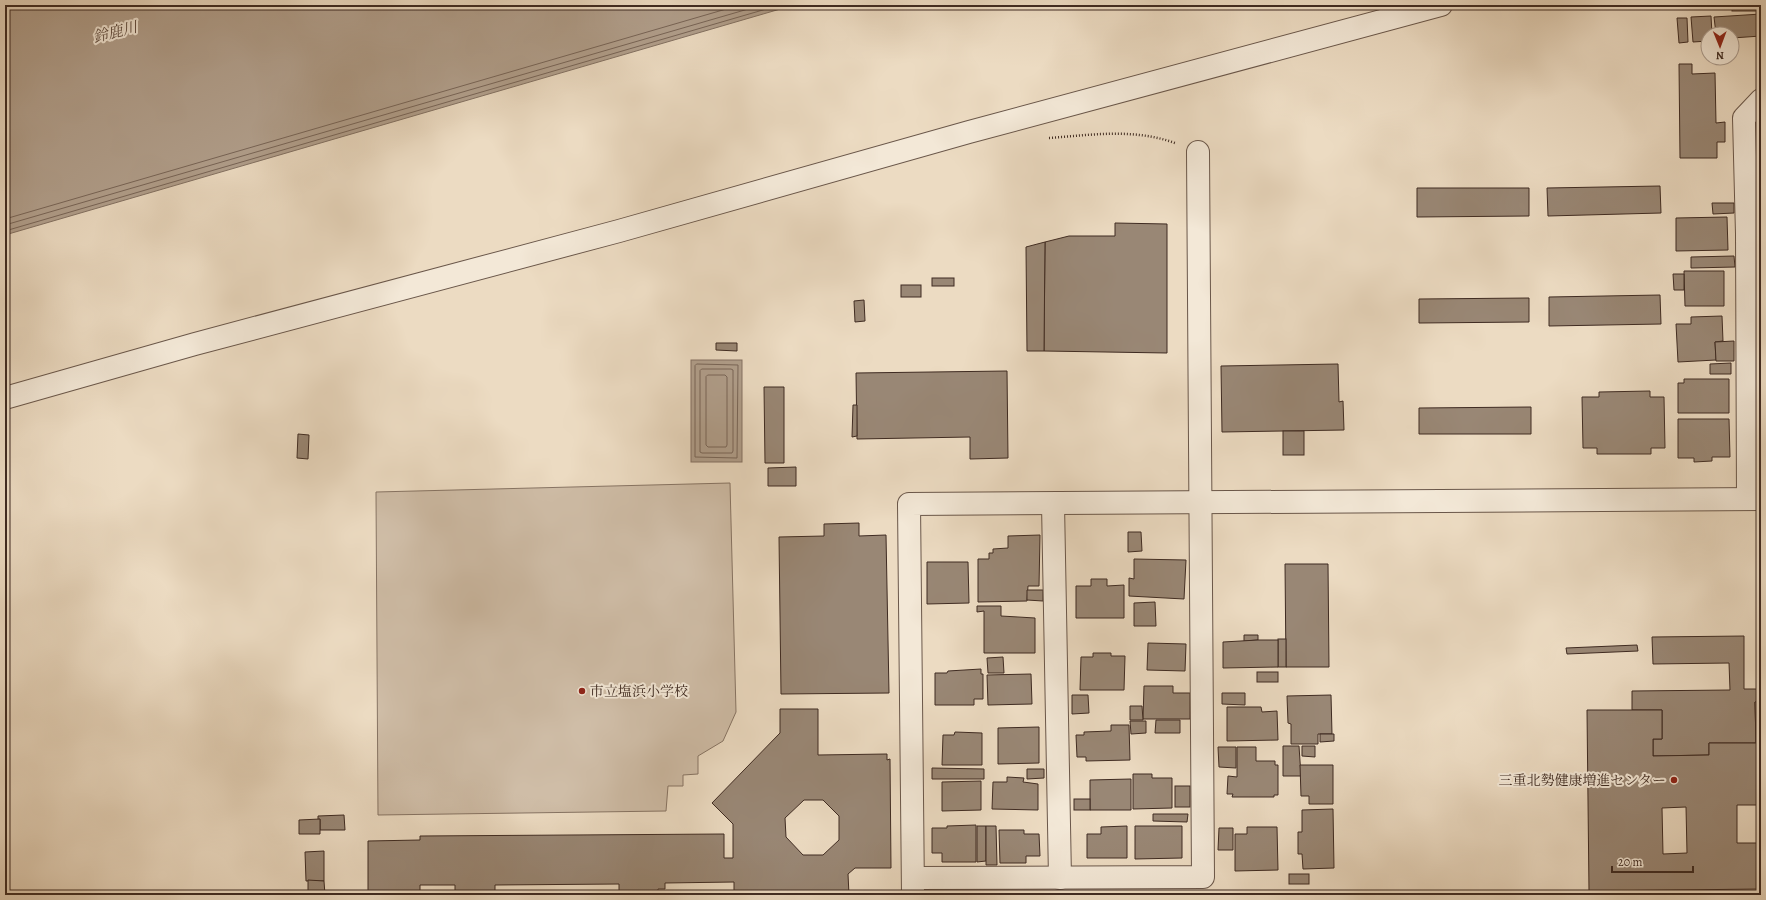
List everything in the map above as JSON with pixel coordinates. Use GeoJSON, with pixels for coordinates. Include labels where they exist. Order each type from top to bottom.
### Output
{"type":"FeatureCollection","features":[{"type":"Feature","properties":{"kind":"street"},"geometry":{"type":"LineString","coordinates":[[5,398],[203,342],[619,231],[969,132],[1441,5]]}},
{"type":"Feature","properties":{"kind":"street"},"geometry":{"type":"LineString","coordinates":[[1198,152],[1201,502],[1203,877],[1060,878],[914,887],[909,504],[1054,504],[1201,502],[1755,499],[1754,234],[1744,118],[1761,100]]}},
{"type":"Feature","properties":{"kind":"street"},"geometry":{"type":"LineString","coordinates":[[1054,504],[1060,878]]}},
{"type":"Feature","properties":{"kind":"path"},"geometry":{"type":"LineString","coordinates":[[1043,139],[1125,133],[1157,137],[1198,152]]}},
{"type":"Feature","properties":{"kind":"shaded area"},"geometry":{"type":"Polygon","coordinates":[[[730,483],[736,712],[723,741],[698,756],[698,774],[683,775],[683,786],[668,786],[666,811],[378,815],[376,492],[730,483]]]}},
{"type":"Feature","properties":{"kind":"water","name":"鈴鹿川"},"geometry":{"type":"Polygon","coordinates":[[[5,5],[794,5],[5,235],[5,5]]]}},
{"type":"Feature","properties":{"kind":"water"},"geometry":{"type":"Polygon","coordinates":[[[691,360],[742,360],[742,462],[691,462],[691,360]]]}},
{"type":"Feature","properties":{"kind":"building"},"geometry":{"type":"Polygon","coordinates":[[[1732,5],[1761,5],[1761,11],[1732,11],[1732,5]]]}},
{"type":"Feature","properties":{"kind":"building"},"geometry":{"type":"Polygon","coordinates":[[[1761,14],[1761,36],[1740,37],[1740,26],[1715,26],[1714,17],[1761,14]]]}},
{"type":"Feature","properties":{"kind":"building"},"geometry":{"type":"Polygon","coordinates":[[[1711,16],[1712,26],[1700,26],[1700,42],[1693,42],[1691,17],[1711,16]]]}},
{"type":"Feature","properties":{"kind":"building"},"geometry":{"type":"Polygon","coordinates":[[[1677,18],[1687,18],[1688,42],[1679,43],[1677,18]]]}},
{"type":"Feature","properties":{"kind":"building"},"geometry":{"type":"Polygon","coordinates":[[[1679,64],[1692,64],[1692,74],[1715,73],[1716,123],[1725,122],[1725,142],[1717,142],[1717,158],[1680,158],[1679,64]]]}},
{"type":"Feature","properties":{"kind":"building"},"geometry":{"type":"Polygon","coordinates":[[[1660,186],[1661,213],[1548,216],[1547,188],[1660,186]]]}},
{"type":"Feature","properties":{"kind":"building"},"geometry":{"type":"Polygon","coordinates":[[[1417,188],[1529,188],[1529,216],[1417,217],[1417,188]]]}},
{"type":"Feature","properties":{"kind":"building"},"geometry":{"type":"Polygon","coordinates":[[[1712,203],[1734,203],[1734,213],[1713,214],[1712,203]]]}},
{"type":"Feature","properties":{"kind":"building"},"geometry":{"type":"Polygon","coordinates":[[[1727,217],[1728,250],[1676,251],[1676,218],[1727,217]]]}},
{"type":"Feature","properties":{"kind":"building"},"geometry":{"type":"Polygon","coordinates":[[[1115,223],[1167,224],[1167,353],[1044,351],[1045,242],[1069,236],[1115,236],[1115,223]]]}},
{"type":"Feature","properties":{"kind":"building"},"geometry":{"type":"Polygon","coordinates":[[[1045,242],[1044,351],[1027,351],[1026,247],[1045,242]]]}},
{"type":"Feature","properties":{"kind":"building"},"geometry":{"type":"Polygon","coordinates":[[[1734,256],[1735,267],[1691,268],[1691,257],[1734,256]]]}},
{"type":"Feature","properties":{"kind":"building"},"geometry":{"type":"Polygon","coordinates":[[[1684,271],[1724,271],[1724,306],[1685,306],[1684,271]]]}},
{"type":"Feature","properties":{"kind":"building"},"geometry":{"type":"Polygon","coordinates":[[[1673,274],[1684,274],[1684,290],[1674,290],[1673,274]]]}},
{"type":"Feature","properties":{"kind":"building"},"geometry":{"type":"Polygon","coordinates":[[[932,278],[954,278],[954,286],[932,286],[932,278]]]}},
{"type":"Feature","properties":{"kind":"building"},"geometry":{"type":"Polygon","coordinates":[[[901,285],[921,285],[921,297],[901,297],[901,285]]]}},
{"type":"Feature","properties":{"kind":"building"},"geometry":{"type":"Polygon","coordinates":[[[1660,295],[1661,324],[1549,326],[1549,297],[1660,295]]]}},
{"type":"Feature","properties":{"kind":"building"},"geometry":{"type":"Polygon","coordinates":[[[1529,298],[1529,322],[1419,323],[1419,299],[1529,298]]]}},
{"type":"Feature","properties":{"kind":"building"},"geometry":{"type":"Polygon","coordinates":[[[864,300],[865,321],[855,322],[854,301],[864,300]]]}},
{"type":"Feature","properties":{"kind":"building"},"geometry":{"type":"Polygon","coordinates":[[[1722,316],[1723,341],[1715,342],[1716,360],[1678,362],[1676,324],[1691,324],[1691,317],[1722,316]]]}},
{"type":"Feature","properties":{"kind":"building"},"geometry":{"type":"Polygon","coordinates":[[[1734,341],[1734,361],[1716,361],[1715,342],[1734,341]]]}},
{"type":"Feature","properties":{"kind":"building"},"geometry":{"type":"Polygon","coordinates":[[[716,343],[737,343],[737,351],[716,350],[716,343]]]}},
{"type":"Feature","properties":{"kind":"building"},"geometry":{"type":"Polygon","coordinates":[[[1731,363],[1731,374],[1710,374],[1710,364],[1731,363]]]}},
{"type":"Feature","properties":{"kind":"building"},"geometry":{"type":"Polygon","coordinates":[[[1338,364],[1339,402],[1343,401],[1344,430],[1222,432],[1221,366],[1338,364]]]}},
{"type":"Feature","properties":{"kind":"building"},"geometry":{"type":"Polygon","coordinates":[[[1007,371],[1008,458],[970,459],[970,437],[857,439],[856,373],[1007,371]]]}},
{"type":"Feature","properties":{"kind":"building"},"geometry":{"type":"Polygon","coordinates":[[[1684,379],[1729,379],[1729,413],[1678,413],[1678,383],[1684,383],[1684,379]]]}},
{"type":"Feature","properties":{"kind":"building"},"geometry":{"type":"Polygon","coordinates":[[[764,387],[784,387],[784,463],[765,463],[764,387]]]}},
{"type":"Feature","properties":{"kind":"building"},"geometry":{"type":"Polygon","coordinates":[[[1650,391],[1650,397],[1664,397],[1665,448],[1651,448],[1651,454],[1597,454],[1597,448],[1583,448],[1582,397],[1599,397],[1599,392],[1650,391]]]}},
{"type":"Feature","properties":{"kind":"building"},"geometry":{"type":"Polygon","coordinates":[[[853,405],[857,405],[857,436],[852,437],[853,405]]]}},
{"type":"Feature","properties":{"kind":"building"},"geometry":{"type":"Polygon","coordinates":[[[1531,407],[1531,434],[1419,434],[1419,408],[1531,407]]]}},
{"type":"Feature","properties":{"kind":"building"},"geometry":{"type":"Polygon","coordinates":[[[1678,419],[1729,419],[1730,457],[1712,457],[1712,461],[1694,462],[1694,458],[1678,458],[1678,419]]]}},
{"type":"Feature","properties":{"kind":"building"},"geometry":{"type":"Polygon","coordinates":[[[1283,431],[1304,431],[1304,455],[1283,455],[1283,431]]]}},
{"type":"Feature","properties":{"kind":"building"},"geometry":{"type":"Polygon","coordinates":[[[298,434],[309,435],[308,459],[297,458],[298,434]]]}},
{"type":"Feature","properties":{"kind":"building"},"geometry":{"type":"Polygon","coordinates":[[[796,467],[796,486],[768,486],[768,468],[796,467]]]}},
{"type":"Feature","properties":{"kind":"building"},"geometry":{"type":"Polygon","coordinates":[[[859,523],[859,536],[886,535],[889,693],[781,694],[779,537],[824,536],[824,524],[859,523]]]}},
{"type":"Feature","properties":{"kind":"building"},"geometry":{"type":"Polygon","coordinates":[[[1128,532],[1141,532],[1142,551],[1128,552],[1128,532]]]}},
{"type":"Feature","properties":{"kind":"building"},"geometry":{"type":"Polygon","coordinates":[[[1040,535],[1039,586],[1028,586],[1027,601],[978,602],[978,559],[989,559],[989,553],[993,553],[993,549],[1008,548],[1008,536],[1040,535]]]}},
{"type":"Feature","properties":{"kind":"building"},"geometry":{"type":"Polygon","coordinates":[[[1134,559],[1186,560],[1184,599],[1129,596],[1129,578],[1134,579],[1134,559]]]}},
{"type":"Feature","properties":{"kind":"building"},"geometry":{"type":"Polygon","coordinates":[[[927,562],[968,562],[969,603],[927,604],[927,562]]]}},
{"type":"Feature","properties":{"kind":"building"},"geometry":{"type":"Polygon","coordinates":[[[1285,564],[1328,564],[1329,667],[1286,667],[1285,564]]]}},
{"type":"Feature","properties":{"kind":"building"},"geometry":{"type":"Polygon","coordinates":[[[1091,579],[1107,579],[1107,586],[1124,585],[1124,618],[1076,618],[1076,586],[1091,586],[1091,579]]]}},
{"type":"Feature","properties":{"kind":"building"},"geometry":{"type":"Polygon","coordinates":[[[1027,590],[1043,590],[1043,601],[1027,600],[1027,590]]]}},
{"type":"Feature","properties":{"kind":"building"},"geometry":{"type":"Polygon","coordinates":[[[1155,602],[1156,626],[1134,626],[1134,603],[1155,602]]]}},
{"type":"Feature","properties":{"kind":"building"},"geometry":{"type":"Polygon","coordinates":[[[977,606],[1001,606],[1001,616],[1035,618],[1035,653],[984,653],[984,611],[977,612],[977,606]]]}},
{"type":"Feature","properties":{"kind":"building"},"geometry":{"type":"Polygon","coordinates":[[[1244,635],[1258,635],[1258,640],[1244,641],[1244,635]]]}},
{"type":"Feature","properties":{"kind":"building"},"geometry":{"type":"Polygon","coordinates":[[[1744,636],[1744,689],[1761,689],[1761,702],[1755,702],[1756,743],[1709,743],[1709,755],[1653,756],[1653,739],[1662,739],[1662,710],[1632,710],[1632,691],[1730,690],[1729,663],[1653,664],[1652,637],[1744,636]]]}},
{"type":"Feature","properties":{"kind":"building"},"geometry":{"type":"Polygon","coordinates":[[[1278,639],[1286,639],[1286,667],[1278,667],[1278,639]]]}},
{"type":"Feature","properties":{"kind":"building"},"geometry":{"type":"Polygon","coordinates":[[[1278,640],[1278,667],[1223,668],[1223,642],[1278,640]]]}},
{"type":"Feature","properties":{"kind":"building"},"geometry":{"type":"Polygon","coordinates":[[[1148,643],[1186,644],[1185,671],[1147,670],[1148,643]]]}},
{"type":"Feature","properties":{"kind":"building"},"geometry":{"type":"Polygon","coordinates":[[[1637,645],[1638,651],[1567,654],[1566,648],[1637,645]]]}},
{"type":"Feature","properties":{"kind":"building"},"geometry":{"type":"Polygon","coordinates":[[[1093,653],[1111,653],[1111,656],[1125,656],[1124,690],[1080,690],[1081,657],[1093,657],[1093,653]]]}},
{"type":"Feature","properties":{"kind":"building"},"geometry":{"type":"Polygon","coordinates":[[[1003,657],[1004,673],[988,673],[987,658],[1003,657]]]}},
{"type":"Feature","properties":{"kind":"building"},"geometry":{"type":"Polygon","coordinates":[[[981,669],[981,674],[983,674],[983,699],[974,699],[974,705],[935,705],[935,673],[981,669]]]}},
{"type":"Feature","properties":{"kind":"building"},"geometry":{"type":"Polygon","coordinates":[[[1257,672],[1278,672],[1278,682],[1257,682],[1257,672]]]}},
{"type":"Feature","properties":{"kind":"building"},"geometry":{"type":"Polygon","coordinates":[[[1031,674],[1032,704],[988,705],[987,675],[1031,674]]]}},
{"type":"Feature","properties":{"kind":"building"},"geometry":{"type":"Polygon","coordinates":[[[1144,686],[1173,686],[1173,693],[1190,693],[1190,719],[1143,719],[1144,686]]]}},
{"type":"Feature","properties":{"kind":"building"},"geometry":{"type":"Polygon","coordinates":[[[1222,693],[1245,693],[1245,705],[1222,704],[1222,693]]]}},
{"type":"Feature","properties":{"kind":"building"},"geometry":{"type":"Polygon","coordinates":[[[1072,695],[1088,695],[1089,713],[1072,714],[1072,695]]]}},
{"type":"Feature","properties":{"kind":"building"},"geometry":{"type":"Polygon","coordinates":[[[1331,695],[1332,734],[1318,734],[1318,744],[1291,744],[1291,724],[1288,723],[1287,696],[1331,695]]]}},
{"type":"Feature","properties":{"kind":"building","name":"三重北勢健康増進センター"},"geometry":{"type":"Polygon","coordinates":[[[1755,702],[1761,702],[1761,889],[1589,891],[1587,710],[1662,710],[1662,739],[1653,739],[1653,756],[1709,755],[1709,743],[1756,743],[1755,702]],[[1737,805],[1737,843],[1757,843],[1757,805],[1737,805]],[[1686,807],[1662,808],[1663,854],[1687,853],[1686,807]]]}},
{"type":"Feature","properties":{"kind":"building"},"geometry":{"type":"Polygon","coordinates":[[[1130,706],[1142,706],[1143,720],[1130,720],[1130,706]]]}},
{"type":"Feature","properties":{"kind":"building"},"geometry":{"type":"Polygon","coordinates":[[[1227,707],[1261,707],[1262,712],[1277,711],[1278,740],[1227,741],[1227,707]]]}},
{"type":"Feature","properties":{"kind":"building"},"geometry":{"type":"Polygon","coordinates":[[[780,709],[818,709],[818,755],[887,754],[887,760],[890,759],[891,868],[855,868],[848,874],[849,895],[734,895],[734,882],[665,883],[665,889],[658,889],[658,895],[619,895],[619,884],[495,885],[495,895],[455,895],[455,885],[420,885],[420,895],[368,895],[368,841],[420,840],[420,836],[724,834],[724,858],[733,858],[733,824],[712,803],[780,733],[780,709]],[[804,800],[785,818],[786,837],[803,855],[823,855],[839,840],[839,816],[823,800],[804,800]]]}},
{"type":"Feature","properties":{"kind":"building"},"geometry":{"type":"Polygon","coordinates":[[[1156,720],[1180,720],[1180,733],[1155,733],[1156,720]]]}},
{"type":"Feature","properties":{"kind":"building"},"geometry":{"type":"Polygon","coordinates":[[[1130,721],[1146,721],[1146,733],[1131,734],[1130,721]]]}},
{"type":"Feature","properties":{"kind":"building"},"geometry":{"type":"Polygon","coordinates":[[[1111,725],[1129,725],[1130,760],[1086,761],[1086,757],[1077,757],[1076,735],[1084,735],[1084,732],[1111,731],[1111,725]]]}},
{"type":"Feature","properties":{"kind":"building"},"geometry":{"type":"Polygon","coordinates":[[[1039,727],[1039,763],[998,764],[998,728],[1039,727]]]}},
{"type":"Feature","properties":{"kind":"building"},"geometry":{"type":"Polygon","coordinates":[[[955,732],[982,733],[982,765],[942,765],[943,735],[954,735],[955,732]]]}},
{"type":"Feature","properties":{"kind":"building"},"geometry":{"type":"Polygon","coordinates":[[[1320,734],[1334,734],[1334,741],[1320,742],[1320,734]]]}},
{"type":"Feature","properties":{"kind":"building"},"geometry":{"type":"Polygon","coordinates":[[[1283,746],[1299,746],[1301,776],[1283,776],[1283,746]]]}},
{"type":"Feature","properties":{"kind":"building"},"geometry":{"type":"Polygon","coordinates":[[[1302,746],[1315,746],[1315,757],[1302,756],[1302,746]]]}},
{"type":"Feature","properties":{"kind":"building"},"geometry":{"type":"Polygon","coordinates":[[[1218,747],[1236,747],[1236,768],[1219,767],[1218,747]]]}},
{"type":"Feature","properties":{"kind":"building"},"geometry":{"type":"Polygon","coordinates":[[[1237,747],[1256,747],[1256,761],[1275,761],[1275,765],[1278,765],[1278,795],[1274,795],[1274,797],[1232,797],[1233,794],[1227,794],[1228,776],[1237,777],[1237,747]]]}},
{"type":"Feature","properties":{"kind":"building"},"geometry":{"type":"Polygon","coordinates":[[[1300,765],[1333,765],[1333,804],[1309,804],[1309,796],[1301,796],[1300,765]]]}},
{"type":"Feature","properties":{"kind":"building"},"geometry":{"type":"Polygon","coordinates":[[[932,768],[984,769],[984,779],[932,779],[932,768]]]}},
{"type":"Feature","properties":{"kind":"building"},"geometry":{"type":"Polygon","coordinates":[[[1027,769],[1044,769],[1044,778],[1027,779],[1027,769]]]}},
{"type":"Feature","properties":{"kind":"building"},"geometry":{"type":"Polygon","coordinates":[[[1133,774],[1152,774],[1152,778],[1172,778],[1172,808],[1133,809],[1133,774]]]}},
{"type":"Feature","properties":{"kind":"building"},"geometry":{"type":"Polygon","coordinates":[[[1007,777],[1024,778],[1023,782],[1038,784],[1038,810],[992,809],[993,782],[1007,782],[1007,777]]]}},
{"type":"Feature","properties":{"kind":"building"},"geometry":{"type":"Polygon","coordinates":[[[1131,779],[1131,810],[1090,810],[1090,780],[1131,779]]]}},
{"type":"Feature","properties":{"kind":"building"},"geometry":{"type":"Polygon","coordinates":[[[981,781],[981,810],[942,811],[942,782],[981,781]]]}},
{"type":"Feature","properties":{"kind":"building"},"geometry":{"type":"Polygon","coordinates":[[[1175,786],[1190,786],[1190,807],[1175,807],[1175,786]]]}},
{"type":"Feature","properties":{"kind":"building"},"geometry":{"type":"Polygon","coordinates":[[[1074,799],[1090,799],[1090,810],[1074,810],[1074,799]]]}},
{"type":"Feature","properties":{"kind":"building"},"geometry":{"type":"Polygon","coordinates":[[[1333,809],[1334,868],[1303,869],[1302,854],[1298,854],[1298,832],[1302,832],[1302,810],[1333,809]]]}},
{"type":"Feature","properties":{"kind":"building"},"geometry":{"type":"Polygon","coordinates":[[[1153,814],[1188,814],[1187,822],[1153,821],[1153,814]]]}},
{"type":"Feature","properties":{"kind":"building"},"geometry":{"type":"Polygon","coordinates":[[[344,815],[345,830],[320,830],[320,819],[318,820],[318,816],[344,815]]]}},
{"type":"Feature","properties":{"kind":"building"},"geometry":{"type":"Polygon","coordinates":[[[320,819],[320,834],[299,834],[299,820],[320,819]]]}},
{"type":"Feature","properties":{"kind":"building"},"geometry":{"type":"Polygon","coordinates":[[[976,825],[976,862],[942,862],[942,853],[932,853],[932,828],[976,825]]]}},
{"type":"Feature","properties":{"kind":"building"},"geometry":{"type":"Polygon","coordinates":[[[977,826],[986,826],[986,861],[977,862],[977,826]]]}},
{"type":"Feature","properties":{"kind":"building"},"geometry":{"type":"Polygon","coordinates":[[[986,826],[996,826],[997,865],[986,865],[986,826]]]}},
{"type":"Feature","properties":{"kind":"building"},"geometry":{"type":"Polygon","coordinates":[[[1127,826],[1127,858],[1087,858],[1087,834],[1101,834],[1101,827],[1127,826]]]}},
{"type":"Feature","properties":{"kind":"building"},"geometry":{"type":"Polygon","coordinates":[[[1135,826],[1182,826],[1182,858],[1135,859],[1135,826]]]}},
{"type":"Feature","properties":{"kind":"building"},"geometry":{"type":"Polygon","coordinates":[[[1247,827],[1277,827],[1278,870],[1235,871],[1235,834],[1247,834],[1247,827]]]}},
{"type":"Feature","properties":{"kind":"building"},"geometry":{"type":"Polygon","coordinates":[[[1219,828],[1233,828],[1233,850],[1218,850],[1219,828]]]}},
{"type":"Feature","properties":{"kind":"building"},"geometry":{"type":"Polygon","coordinates":[[[999,830],[1024,830],[1024,834],[1039,834],[1040,856],[1026,856],[1026,863],[1000,863],[999,830]]]}},
{"type":"Feature","properties":{"kind":"building"},"geometry":{"type":"Polygon","coordinates":[[[324,851],[324,881],[306,881],[305,852],[324,851]]]}},
{"type":"Feature","properties":{"kind":"building"},"geometry":{"type":"Polygon","coordinates":[[[1289,874],[1309,874],[1309,884],[1289,884],[1289,874]]]}},
{"type":"Feature","properties":{"kind":"building"},"geometry":{"type":"Polygon","coordinates":[[[308,880],[324,881],[325,895],[308,895],[308,880]]]}},
{"type":"Feature","properties":{"kind":"place","name":"市立塩浜小学校"},"geometry":{"type":"Point","coordinates":[582,691]}},
{"type":"Feature","properties":{"kind":"place","name":"三重北勢健康増進センター"},"geometry":{"type":"Point","coordinates":[1674,780]}}]}
